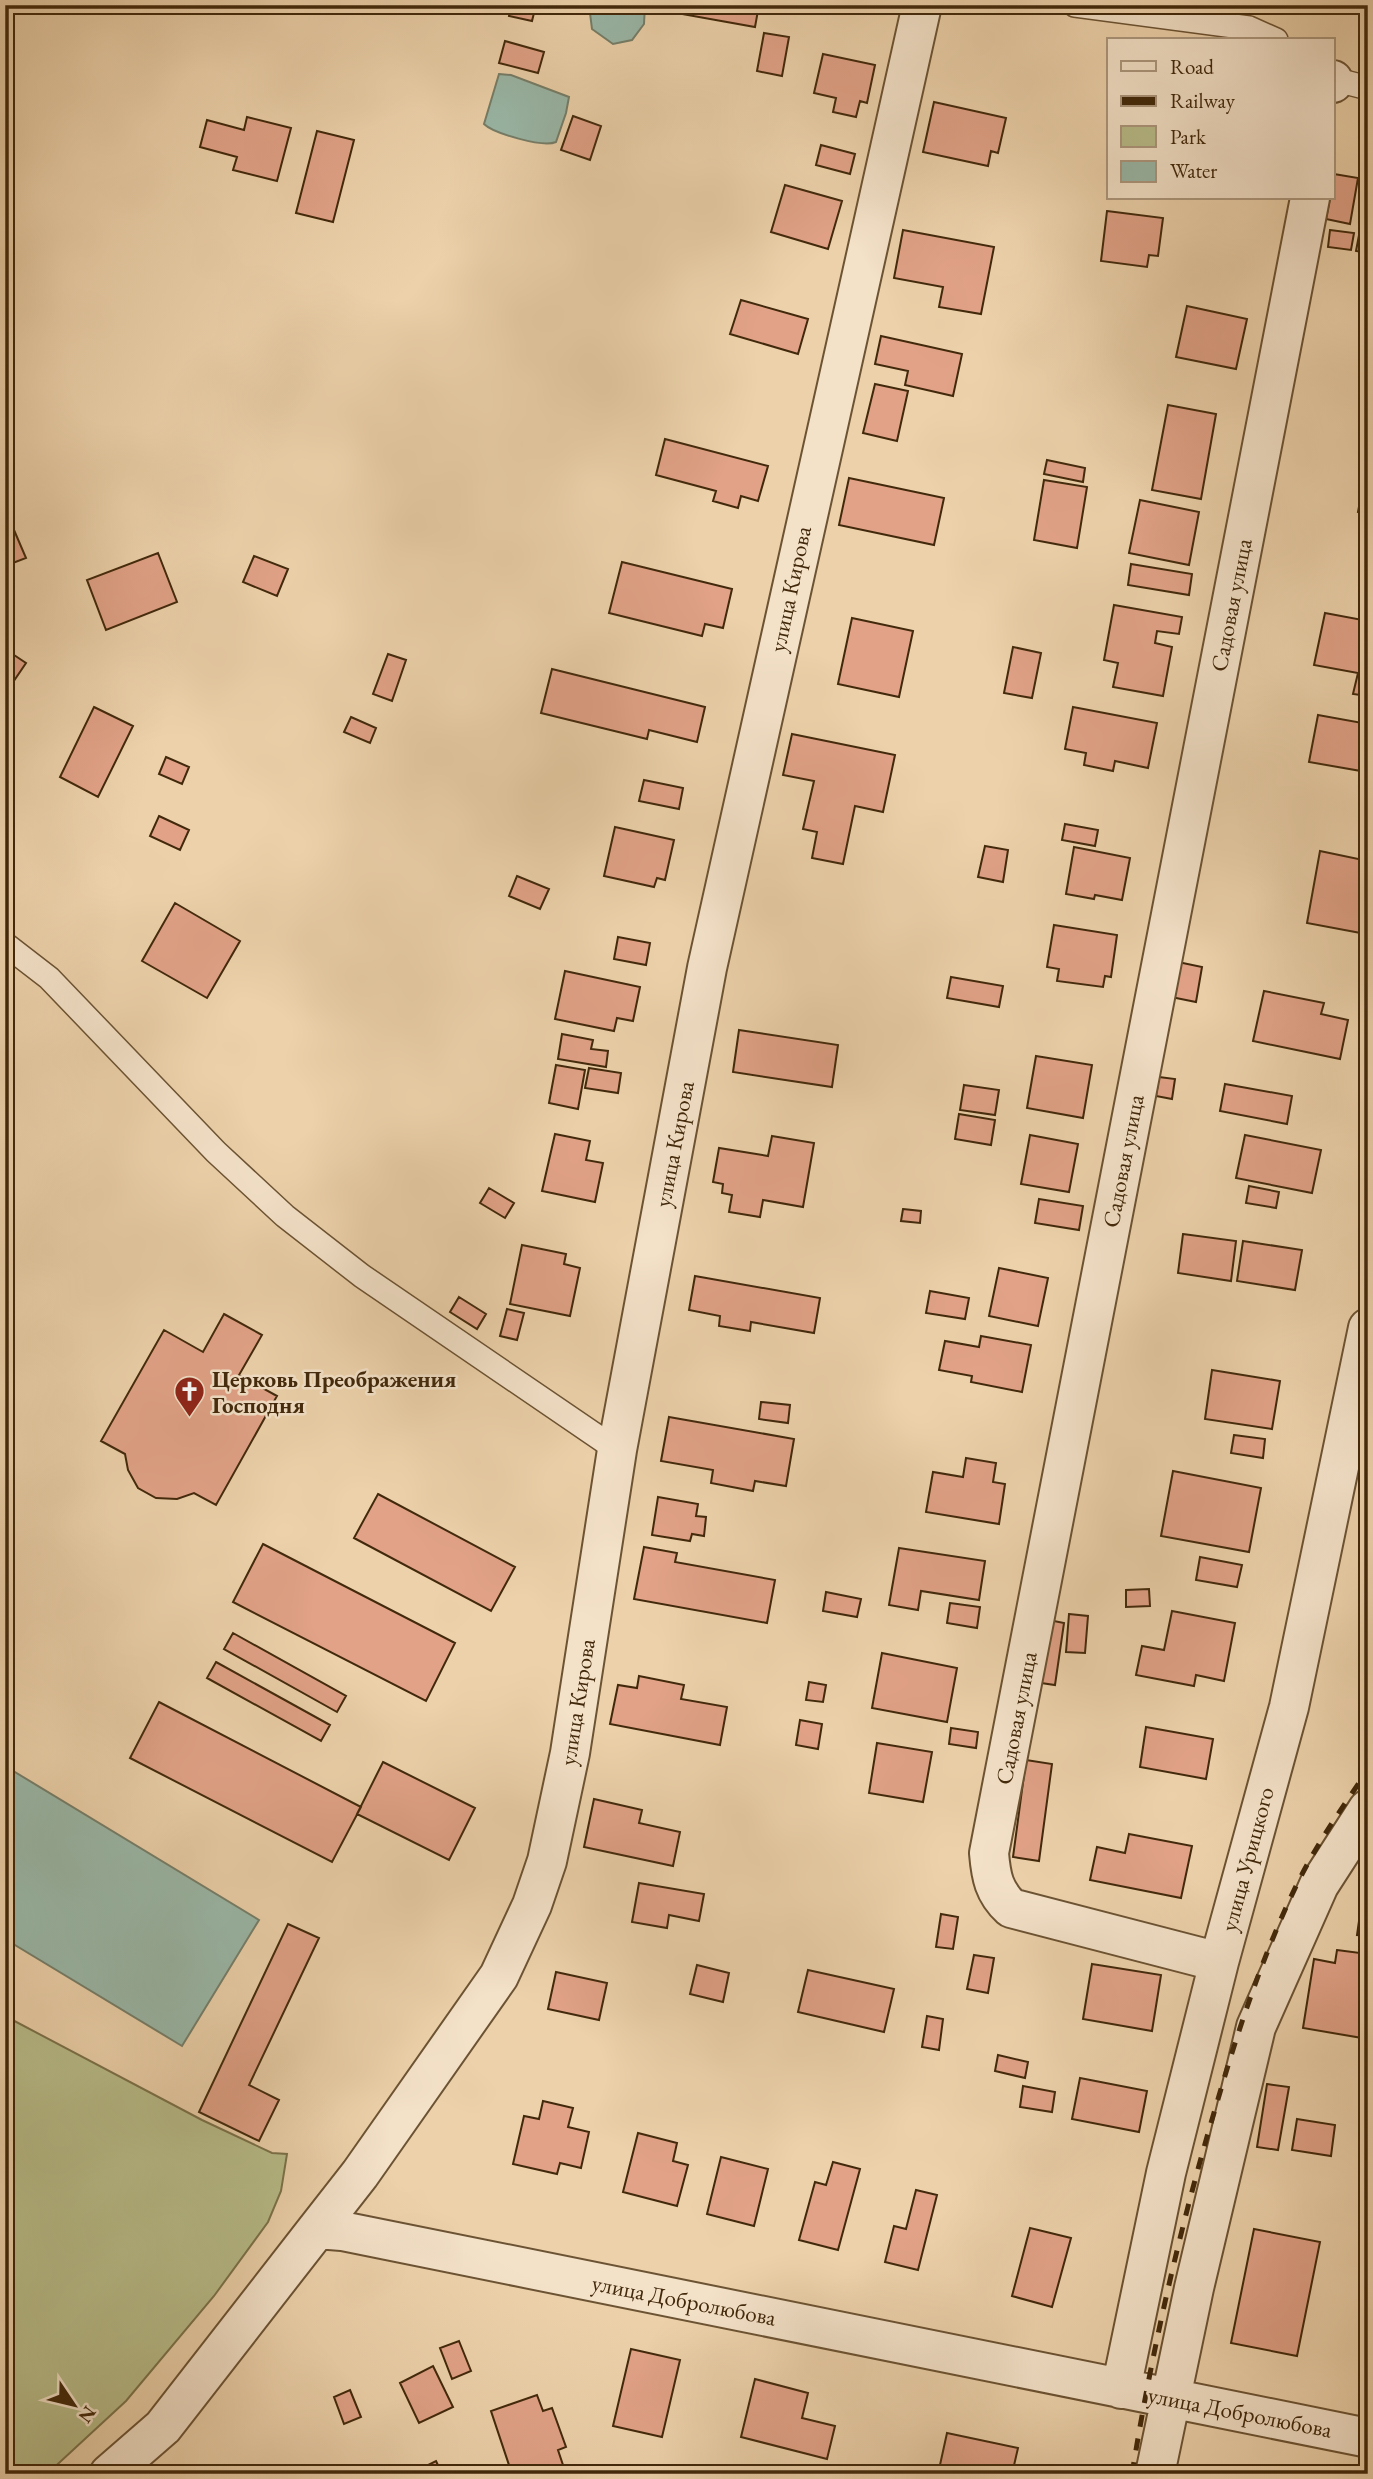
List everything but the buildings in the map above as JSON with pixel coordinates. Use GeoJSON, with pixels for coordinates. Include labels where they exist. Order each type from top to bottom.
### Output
{"type":"FeatureCollection","features":[{"type":"Feature","properties":{"kind":"street","name":"улица Кирова"},"geometry":{"type":"LineString","coordinates":[[317,2229],[360,2174],[499,1976],[532,1905],[547,1861],[569,1753],[617,1450],[707,968],[922,5]]}},
{"type":"Feature","properties":{"kind":"street","name":"Садовая улица"},"geometry":{"type":"LineString","coordinates":[[1219,1962],[1011,1908],[1000,1898],[992,1881],[989,1853],[1310,200]]}},
{"type":"Feature","properties":{"kind":"street","name":"улица Урицкого"},"geometry":{"type":"LineString","coordinates":[[1121,2389],[1167,2173],[1219,1962],[1289,1707],[1368,1328]]}},
{"type":"Feature","properties":{"kind":"street"},"geometry":{"type":"LineString","coordinates":[[1155,2474],[1169,2398],[1256,2027],[1319,1885],[1368,1809]]}},
{"type":"Feature","properties":{"kind":"street","name":"улица Добролюбова"},"geometry":{"type":"LineString","coordinates":[[317,2229],[342,2231],[1368,2438]]}},
{"type":"Feature","properties":{"kind":"street"},"geometry":{"type":"LineString","coordinates":[[109,2474],[163,2427],[317,2229]]}},
{"type":"Feature","properties":{"kind":"lane"},"geometry":{"type":"LineString","coordinates":[[1075,5],[1249,28],[1272,38]]}},
{"type":"Feature","properties":{"kind":"lane"},"geometry":{"type":"LineString","coordinates":[[1334,81],[1368,88]]}},
{"type":"Feature","properties":{"kind":"lane"},"geometry":{"type":"LineString","coordinates":[[5,944],[49,978],[216,1152],[285,1216],[362,1276],[617,1450]]}},
{"type":"Feature","properties":{"kind":"green space"},"geometry":{"type":"Polygon","coordinates":[[[5,2016],[202,2120],[272,2153],[287,2154],[281,2191],[268,2222],[214,2296],[126,2401],[47,2474],[5,2474],[5,2016]]]}},
{"type":"Feature","properties":{"kind":"water"},"geometry":{"type":"Polygon","coordinates":[[[589,5],[645,5],[644,24],[632,40],[613,44],[592,29],[589,5]]]}},
{"type":"Feature","properties":{"kind":"water"},"geometry":{"type":"Polygon","coordinates":[[[499,74],[511,75],[569,97],[556,142],[541,143],[518,139],[484,124],[499,74]]]}},
{"type":"Feature","properties":{"kind":"water"},"geometry":{"type":"Polygon","coordinates":[[[5,1766],[259,1920],[182,2046],[5,1939],[5,1766]]]}},
{"type":"Feature","properties":{"kind":"railway"},"geometry":{"type":"LineString","coordinates":[[1132,2474],[1148,2381],[1179,2243],[1242,2021],[1262,1964],[1298,1882],[1322,1838],[1368,1770]]}},
{"type":"Feature","properties":{"kind":"place","name":"Церковь Преображения Господня"},"geometry":{"type":"Point","coordinates":[189,1419]}}]}
